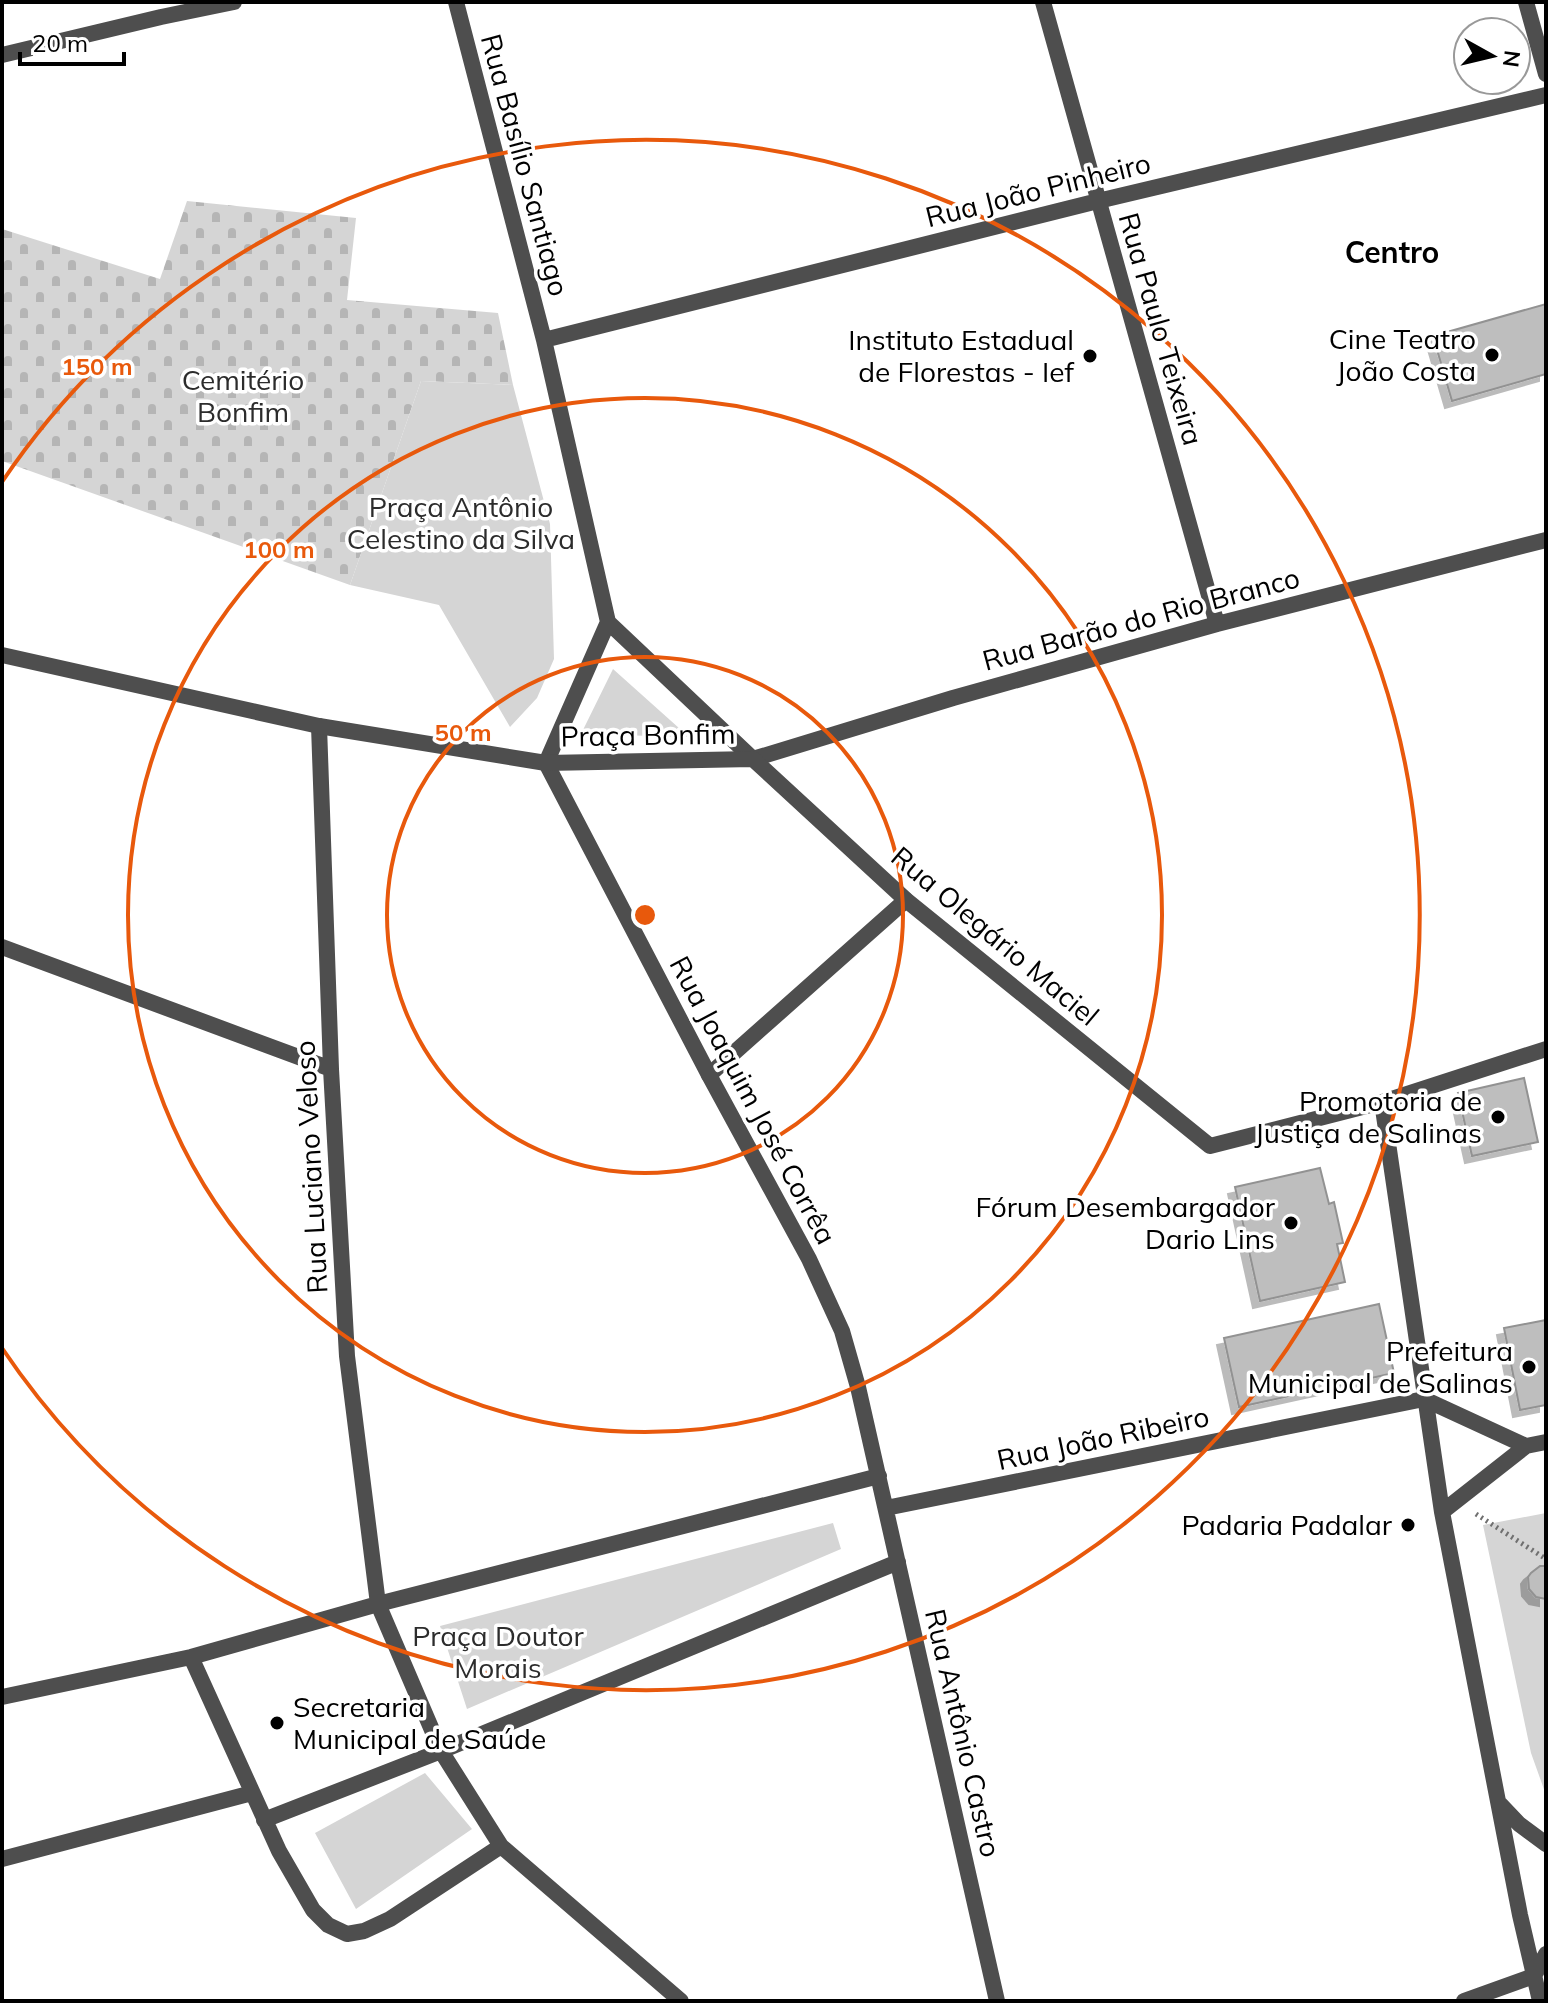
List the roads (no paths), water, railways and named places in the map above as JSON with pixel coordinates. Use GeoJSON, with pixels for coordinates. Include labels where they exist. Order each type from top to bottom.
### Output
{"type":"FeatureCollection","features":[{"type":"Feature","properties":{"kind":"street"},"geometry":{"type":"LineString","coordinates":[[150,2],[161,17]]}},
{"type":"Feature","properties":{"kind":"street"},"geometry":{"type":"LineString","coordinates":[[2,55],[234,2]]}},
{"type":"Feature","properties":{"kind":"street","name":"Rua Basílio Santiago"},"geometry":{"type":"LineString","coordinates":[[456,2],[544,340]]}},
{"type":"Feature","properties":{"kind":"street","name":"Rua Paulo Teixeira"},"geometry":{"type":"LineString","coordinates":[[1043,2],[1217,624]]}},
{"type":"Feature","properties":{"kind":"street"},"geometry":{"type":"LineString","coordinates":[[1526,2],[1546,74]]}},
{"type":"Feature","properties":{"kind":"street","name":"Rua João Pinheiro"},"geometry":{"type":"LineString","coordinates":[[544,340],[1098,201],[1546,95]]}},
{"type":"Feature","properties":{"kind":"street"},"geometry":{"type":"LineString","coordinates":[[544,340],[608,622]]}},
{"type":"Feature","properties":{"kind":"street","name":"Rua Barão do Rio Branco"},"geometry":{"type":"LineString","coordinates":[[753,759],[953,698],[1217,624],[1546,540]]}},
{"type":"Feature","properties":{"kind":"street","name":"Praça Bonfim"},"geometry":{"type":"LineString","coordinates":[[608,622],[753,759],[546,763],[608,622]]}},
{"type":"Feature","properties":{"kind":"street"},"geometry":{"type":"LineString","coordinates":[[2,655],[319,726],[546,763]]}},
{"type":"Feature","properties":{"kind":"street","name":"Rua Luciano Veloso"},"geometry":{"type":"LineString","coordinates":[[319,726],[331,1069],[347,1356],[378,1604]]}},
{"type":"Feature","properties":{"kind":"street","name":"Rua Olegário Maciel"},"geometry":{"type":"LineString","coordinates":[[753,759],[906,900],[1210,1146],[1382,1102]]}},
{"type":"Feature","properties":{"kind":"street","name":"Rua Joaquim José Corrêa"},"geometry":{"type":"LineString","coordinates":[[546,763],[809,1259],[842,1331],[879,1476]]}},
{"type":"Feature","properties":{"kind":"street"},"geometry":{"type":"LineString","coordinates":[[709,1075],[906,900]]}},
{"type":"Feature","properties":{"kind":"street"},"geometry":{"type":"LineString","coordinates":[[2,947],[331,1069]]}},
{"type":"Feature","properties":{"kind":"street"},"geometry":{"type":"LineString","coordinates":[[1540,2001],[1520,1915],[1442,1512],[1382,1102],[1546,1049]]}},
{"type":"Feature","properties":{"kind":"street"},"geometry":{"type":"LineString","coordinates":[[1424,1399],[1526,1446]]}},
{"type":"Feature","properties":{"kind":"street","name":"Rua João Ribeiro"},"geometry":{"type":"LineString","coordinates":[[886,1508],[1424,1399]]}},
{"type":"Feature","properties":{"kind":"street"},"geometry":{"type":"LineString","coordinates":[[1442,1512],[1526,1446],[1546,1442]]}},
{"type":"Feature","properties":{"kind":"street"},"geometry":{"type":"LineString","coordinates":[[2,1697],[191,1657],[378,1604],[879,1476]]}},
{"type":"Feature","properties":{"kind":"street","name":"Rua Antônio Castro"},"geometry":{"type":"LineString","coordinates":[[879,1476],[997,2001]]}},
{"type":"Feature","properties":{"kind":"street"},"geometry":{"type":"LineString","coordinates":[[264,1820],[441,1751],[898,1562]]}},
{"type":"Feature","properties":{"kind":"street"},"geometry":{"type":"LineString","coordinates":[[378,1604],[441,1751],[501,1846],[681,2001]]}},
{"type":"Feature","properties":{"kind":"street"},"geometry":{"type":"LineString","coordinates":[[191,1657],[264,1820],[313,1910],[328,1925],[347,1934],[364,1931],[390,1919],[501,1846]]}},
{"type":"Feature","properties":{"kind":"street"},"geometry":{"type":"LineString","coordinates":[[2,1859],[252,1793]]}},
{"type":"Feature","properties":{"kind":"street"},"geometry":{"type":"LineString","coordinates":[[1498,1803],[1546,1844]]}},
{"type":"Feature","properties":{"kind":"street"},"geometry":{"type":"LineString","coordinates":[[1464,2001],[1534,1976],[1546,1954]]}},
{"type":"Feature","properties":{"kind":"place","name":"Cine Teatro João Costa"},"geometry":{"type":"Point","coordinates":[1492,355]}},
{"type":"Feature","properties":{"kind":"place","name":"Instituto Estadual de Florestas - Ief"},"geometry":{"type":"Point","coordinates":[1090,356]}},
{"type":"Feature","properties":{"kind":"place","name":"Promotoria de Justiça de Salinas"},"geometry":{"type":"Point","coordinates":[1498,1117]}},
{"type":"Feature","properties":{"kind":"place","name":"Fórum Desembargador Dario Lins"},"geometry":{"type":"Point","coordinates":[1291,1223]}},
{"type":"Feature","properties":{"kind":"place","name":"Prefeitura Municipal de Salinas"},"geometry":{"type":"Point","coordinates":[1529,1367]}},
{"type":"Feature","properties":{"kind":"place","name":"Padaria Padalar"},"geometry":{"type":"Point","coordinates":[1408,1525]}},
{"type":"Feature","properties":{"kind":"place","name":"Secretaria Municipal de Saúde"},"geometry":{"type":"Point","coordinates":[277,1723]}},
{"type":"Feature","properties":{"kind":"district","name":"Centro"},"geometry":{"type":"Point","coordinates":[1392,253]}},
{"type":"Feature","properties":{"kind":"park label","name":"Cemitério Bonfim"},"geometry":{"type":"Point","coordinates":[243,396]}},
{"type":"Feature","properties":{"kind":"park label","name":"Praça Antônio Celestino da Silva"},"geometry":{"type":"Point","coordinates":[461,523]}},
{"type":"Feature","properties":{"kind":"park label","name":"Praça Doutor Morais"},"geometry":{"type":"Point","coordinates":[498,1652]}}]}
